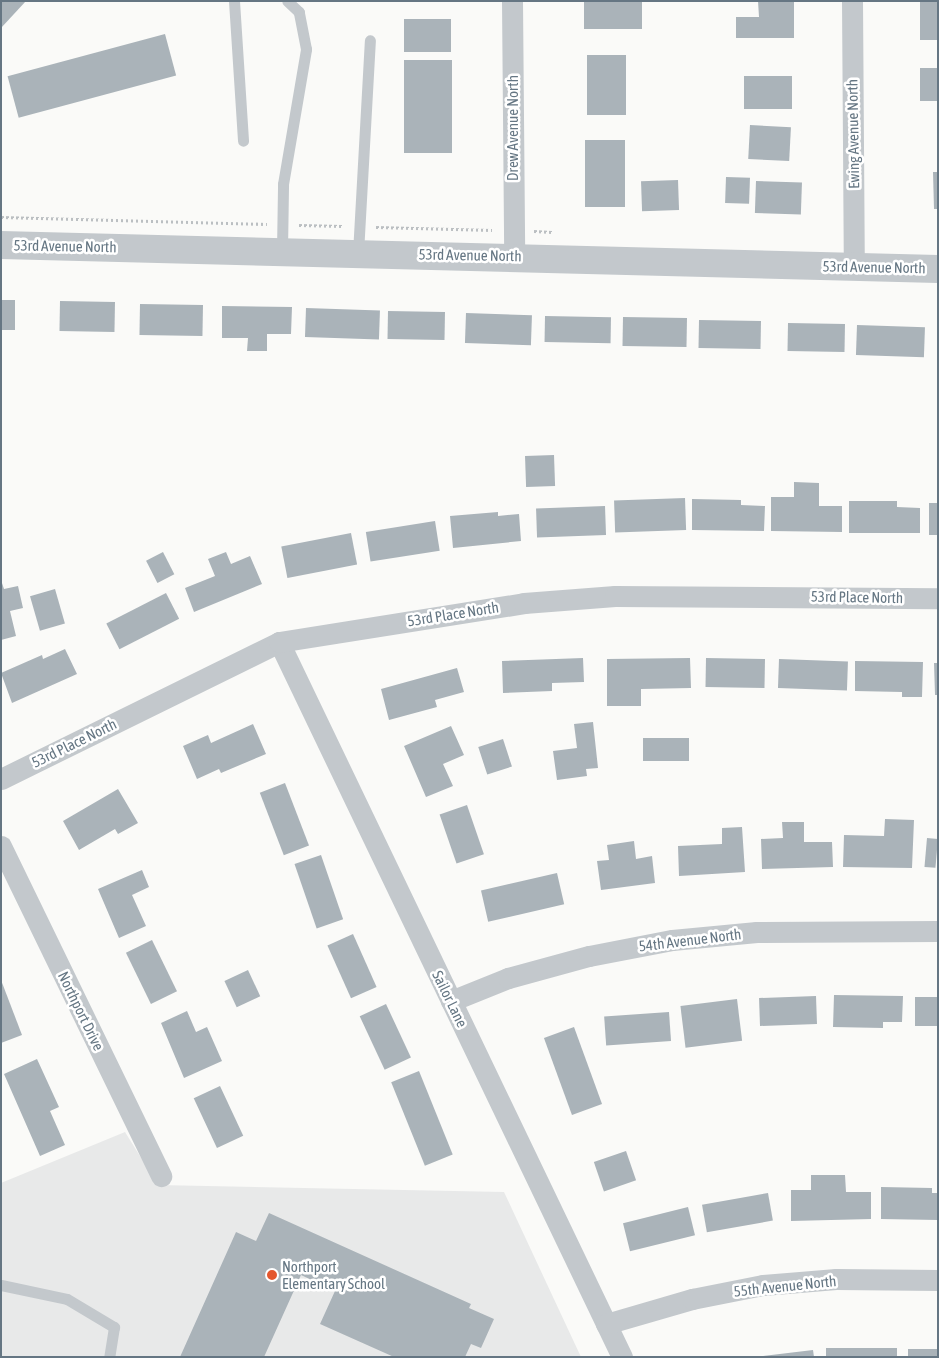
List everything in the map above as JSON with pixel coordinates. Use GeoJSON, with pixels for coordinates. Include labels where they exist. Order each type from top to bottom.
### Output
{"type":"FeatureCollection","features":[{"type":"Feature","properties":{"kind":"street","name":"Drew Avenue North"},"geometry":{"type":"LineString","coordinates":[[512,1],[514,255]]}},
{"type":"Feature","properties":{"kind":"street","name":"Ewing Avenue North"},"geometry":{"type":"LineString","coordinates":[[852,1],[854,267]]}},
{"type":"Feature","properties":{"kind":"street","name":"53rd Avenue North"},"geometry":{"type":"LineString","coordinates":[[1,245],[514,255],[854,267],[938,268]]}},
{"type":"Feature","properties":{"kind":"street","name":"53rd Place North"},"geometry":{"type":"LineString","coordinates":[[1,779],[279,642],[524,603],[615,596],[938,598]]}},
{"type":"Feature","properties":{"kind":"street","name":"Sailor Lane"},"geometry":{"type":"LineString","coordinates":[[279,642],[622,1357]]}},
{"type":"Feature","properties":{"kind":"street","name":"Northport Drive"},"geometry":{"type":"LineString","coordinates":[[1,846],[161,1176]]}},
{"type":"Feature","properties":{"kind":"street","name":"54th Avenue North"},"geometry":{"type":"LineString","coordinates":[[451,1001],[508,978],[589,956],[672,940],[757,932],[938,931]]}},
{"type":"Feature","properties":{"kind":"street","name":"55th Avenue North"},"geometry":{"type":"LineString","coordinates":[[606,1324],[692,1299],[763,1285],[836,1279],[938,1280]]}},
{"type":"Feature","properties":{"kind":"lane"},"geometry":{"type":"LineString","coordinates":[[234,1],[243,141]]}},
{"type":"Feature","properties":{"kind":"lane"},"geometry":{"type":"LineString","coordinates":[[282,251],[283,184],[306,49],[298,12],[286,1]]}},
{"type":"Feature","properties":{"kind":"lane"},"geometry":{"type":"LineString","coordinates":[[358,253],[370,40]]}},
{"type":"Feature","properties":{"kind":"lane"},"geometry":{"type":"LineString","coordinates":[[1,1285],[67,1299],[114,1327],[109,1357]]}},
{"type":"Feature","properties":{"kind":"shaded area","name":"Northport Elementary School"},"geometry":{"type":"Polygon","coordinates":[[[125,1132],[158,1185],[504,1192],[581,1357],[1,1357],[1,1183],[125,1132]]]}},
{"type":"Feature","properties":{"kind":"building"},"geometry":{"type":"Polygon","coordinates":[[[1,1],[26,1],[1,28],[1,1]]]}},
{"type":"Feature","properties":{"kind":"building"},"geometry":{"type":"Polygon","coordinates":[[[584,1],[642,1],[642,29],[584,29],[584,1]]]}},
{"type":"Feature","properties":{"kind":"building"},"geometry":{"type":"Polygon","coordinates":[[[758,1],[794,1],[794,38],[736,38],[736,17],[759,17],[758,1]]]}},
{"type":"Feature","properties":{"kind":"building"},"geometry":{"type":"Polygon","coordinates":[[[920,1],[938,1],[938,40],[920,40],[920,1]]]}},
{"type":"Feature","properties":{"kind":"building"},"geometry":{"type":"Polygon","coordinates":[[[404,19],[451,19],[451,52],[404,52],[404,19]]]}},
{"type":"Feature","properties":{"kind":"building"},"geometry":{"type":"Polygon","coordinates":[[[165,34],[176,76],[19,118],[8,76],[165,34]]]}},
{"type":"Feature","properties":{"kind":"building"},"geometry":{"type":"Polygon","coordinates":[[[587,55],[626,55],[626,115],[587,115],[587,55]]]}},
{"type":"Feature","properties":{"kind":"building"},"geometry":{"type":"Polygon","coordinates":[[[404,60],[452,60],[452,153],[404,153],[404,60]]]}},
{"type":"Feature","properties":{"kind":"building"},"geometry":{"type":"Polygon","coordinates":[[[920,68],[938,68],[938,101],[920,101],[920,68]]]}},
{"type":"Feature","properties":{"kind":"building"},"geometry":{"type":"Polygon","coordinates":[[[744,76],[792,76],[792,109],[744,109],[744,76]]]}},
{"type":"Feature","properties":{"kind":"building"},"geometry":{"type":"Polygon","coordinates":[[[750,125],[791,127],[789,161],[748,159],[750,125]]]}},
{"type":"Feature","properties":{"kind":"building"},"geometry":{"type":"Polygon","coordinates":[[[585,140],[625,140],[625,207],[585,207],[585,140]]]}},
{"type":"Feature","properties":{"kind":"building"},"geometry":{"type":"Polygon","coordinates":[[[933,172],[938,172],[938,209],[934,209],[933,172]]]}},
{"type":"Feature","properties":{"kind":"building"},"geometry":{"type":"Polygon","coordinates":[[[726,177],[750,178],[749,204],[725,203],[726,177]]]}},
{"type":"Feature","properties":{"kind":"building"},"geometry":{"type":"Polygon","coordinates":[[[678,180],[679,210],[642,211],[641,181],[678,180]]]}},
{"type":"Feature","properties":{"kind":"building"},"geometry":{"type":"Polygon","coordinates":[[[756,181],[802,183],[801,215],[755,213],[756,181]]]}},
{"type":"Feature","properties":{"kind":"building"},"geometry":{"type":"Polygon","coordinates":[[[1,300],[15,300],[15,330],[1,330],[1,300]]]}},
{"type":"Feature","properties":{"kind":"building"},"geometry":{"type":"Polygon","coordinates":[[[60,301],[115,302],[114,332],[59,331],[60,301]]]}},
{"type":"Feature","properties":{"kind":"building"},"geometry":{"type":"Polygon","coordinates":[[[140,304],[203,305],[202,336],[139,335],[140,304]]]}},
{"type":"Feature","properties":{"kind":"building"},"geometry":{"type":"Polygon","coordinates":[[[222,306],[292,307],[291,334],[267,334],[267,351],[247,351],[248,338],[222,338],[222,306]]]}},
{"type":"Feature","properties":{"kind":"building"},"geometry":{"type":"Polygon","coordinates":[[[306,308],[380,311],[379,340],[305,337],[306,308]]]}},
{"type":"Feature","properties":{"kind":"building"},"geometry":{"type":"Polygon","coordinates":[[[388,311],[445,312],[445,340],[388,339],[388,311]]]}},
{"type":"Feature","properties":{"kind":"building"},"geometry":{"type":"Polygon","coordinates":[[[466,313],[532,315],[531,345],[465,343],[466,313]]]}},
{"type":"Feature","properties":{"kind":"building"},"geometry":{"type":"Polygon","coordinates":[[[545,316],[611,317],[611,343],[545,342],[545,316]]]}},
{"type":"Feature","properties":{"kind":"building"},"geometry":{"type":"Polygon","coordinates":[[[623,317],[687,318],[686,347],[622,346],[623,317]]]}},
{"type":"Feature","properties":{"kind":"building"},"geometry":{"type":"Polygon","coordinates":[[[699,320],[761,321],[761,349],[699,348],[699,320]]]}},
{"type":"Feature","properties":{"kind":"building"},"geometry":{"type":"Polygon","coordinates":[[[788,323],[845,324],[845,352],[788,351],[788,323]]]}},
{"type":"Feature","properties":{"kind":"building"},"geometry":{"type":"Polygon","coordinates":[[[857,325],[925,327],[924,357],[856,355],[857,325]]]}},
{"type":"Feature","properties":{"kind":"building"},"geometry":{"type":"Polygon","coordinates":[[[554,455],[555,486],[526,487],[525,456],[554,455]]]}},
{"type":"Feature","properties":{"kind":"building"},"geometry":{"type":"Polygon","coordinates":[[[794,482],[819,483],[819,506],[842,506],[842,532],[771,531],[771,497],[794,497],[794,482]]]}},
{"type":"Feature","properties":{"kind":"building"},"geometry":{"type":"Polygon","coordinates":[[[685,498],[686,530],[615,532],[614,500],[685,498]]]}},
{"type":"Feature","properties":{"kind":"building"},"geometry":{"type":"Polygon","coordinates":[[[692,499],[741,500],[741,505],[765,506],[764,531],[692,530],[692,499]]]}},
{"type":"Feature","properties":{"kind":"building"},"geometry":{"type":"Polygon","coordinates":[[[849,501],[897,501],[897,507],[920,508],[920,533],[849,533],[849,501]]]}},
{"type":"Feature","properties":{"kind":"building"},"geometry":{"type":"Polygon","coordinates":[[[929,503],[938,503],[938,535],[929,535],[929,503]]]}},
{"type":"Feature","properties":{"kind":"building"},"geometry":{"type":"Polygon","coordinates":[[[605,506],[606,535],[537,537],[536,508],[605,506]]]}},
{"type":"Feature","properties":{"kind":"building"},"geometry":{"type":"Polygon","coordinates":[[[498,512],[498,516],[519,514],[521,541],[453,548],[450,516],[498,512]]]}},
{"type":"Feature","properties":{"kind":"building"},"geometry":{"type":"Polygon","coordinates":[[[435,521],[440,551],[371,562],[366,532],[435,521]]]}},
{"type":"Feature","properties":{"kind":"building"},"geometry":{"type":"Polygon","coordinates":[[[351,533],[357,564],[287,578],[281,547],[351,533]]]}},
{"type":"Feature","properties":{"kind":"building"},"geometry":{"type":"Polygon","coordinates":[[[163,552],[174,574],[157,583],[146,561],[163,552]]]}},
{"type":"Feature","properties":{"kind":"building"},"geometry":{"type":"Polygon","coordinates":[[[226,552],[231,564],[250,556],[262,584],[194,612],[185,588],[215,576],[208,559],[226,552]]]}},
{"type":"Feature","properties":{"kind":"building"},"geometry":{"type":"Polygon","coordinates":[[[1,580],[4,589],[18,586],[23,608],[10,611],[16,636],[1,640],[1,580]]]}},
{"type":"Feature","properties":{"kind":"building"},"geometry":{"type":"Polygon","coordinates":[[[55,589],[65,624],[40,631],[30,596],[55,589]]]}},
{"type":"Feature","properties":{"kind":"building"},"geometry":{"type":"Polygon","coordinates":[[[166,593],[179,619],[119,649],[106,623],[166,593]]]}},
{"type":"Feature","properties":{"kind":"building"},"geometry":{"type":"Polygon","coordinates":[[[65,649],[77,674],[12,703],[1,673],[42,655],[43,659],[65,649]]]}},
{"type":"Feature","properties":{"kind":"building"},"geometry":{"type":"Polygon","coordinates":[[[583,658],[584,682],[552,683],[552,691],[503,693],[502,661],[583,658]]]}},
{"type":"Feature","properties":{"kind":"building"},"geometry":{"type":"Polygon","coordinates":[[[690,658],[691,688],[641,689],[641,706],[607,706],[607,659],[690,658]]]}},
{"type":"Feature","properties":{"kind":"building"},"geometry":{"type":"Polygon","coordinates":[[[706,658],[765,659],[764,688],[705,687],[706,658]]]}},
{"type":"Feature","properties":{"kind":"building"},"geometry":{"type":"Polygon","coordinates":[[[779,659],[848,661],[847,690],[778,688],[779,659]]]}},
{"type":"Feature","properties":{"kind":"building"},"geometry":{"type":"Polygon","coordinates":[[[855,661],[923,662],[922,697],[902,697],[902,692],[855,691],[855,661]]]}},
{"type":"Feature","properties":{"kind":"building"},"geometry":{"type":"Polygon","coordinates":[[[934,663],[938,663],[938,695],[935,695],[934,663]]]}},
{"type":"Feature","properties":{"kind":"building"},"geometry":{"type":"Polygon","coordinates":[[[457,668],[464,692],[435,700],[437,707],[389,720],[381,689],[457,668]]]}},
{"type":"Feature","properties":{"kind":"building"},"geometry":{"type":"Polygon","coordinates":[[[593,722],[598,768],[586,769],[587,776],[557,780],[553,751],[577,748],[574,724],[593,722]]]}},
{"type":"Feature","properties":{"kind":"building"},"geometry":{"type":"Polygon","coordinates":[[[253,724],[266,754],[221,773],[219,769],[197,779],[183,746],[208,735],[211,743],[253,724]]]}},
{"type":"Feature","properties":{"kind":"building"},"geometry":{"type":"Polygon","coordinates":[[[451,726],[464,755],[443,764],[453,786],[426,797],[404,746],[451,726]]]}},
{"type":"Feature","properties":{"kind":"building"},"geometry":{"type":"Polygon","coordinates":[[[643,738],[689,738],[689,761],[643,761],[643,738]]]}},
{"type":"Feature","properties":{"kind":"building"},"geometry":{"type":"Polygon","coordinates":[[[503,739],[512,767],[487,775],[478,747],[503,739]]]}},
{"type":"Feature","properties":{"kind":"building"},"geometry":{"type":"Polygon","coordinates":[[[285,783],[309,846],[284,855],[260,793],[285,783]]]}},
{"type":"Feature","properties":{"kind":"building"},"geometry":{"type":"Polygon","coordinates":[[[118,789],[138,823],[118,834],[115,829],[79,850],[63,821],[118,789]]]}},
{"type":"Feature","properties":{"kind":"building"},"geometry":{"type":"Polygon","coordinates":[[[467,805],[484,854],[457,864],[440,814],[467,805]]]}},
{"type":"Feature","properties":{"kind":"building"},"geometry":{"type":"Polygon","coordinates":[[[885,819],[914,820],[912,868],[843,867],[844,835],[884,836],[885,819]]]}},
{"type":"Feature","properties":{"kind":"building"},"geometry":{"type":"Polygon","coordinates":[[[782,822],[804,822],[804,842],[832,842],[833,867],[762,869],[761,839],[783,838],[782,822]]]}},
{"type":"Feature","properties":{"kind":"building"},"geometry":{"type":"Polygon","coordinates":[[[742,827],[745,872],[679,876],[678,846],[722,844],[722,828],[742,827]]]}},
{"type":"Feature","properties":{"kind":"building"},"geometry":{"type":"Polygon","coordinates":[[[927,838],[938,839],[935,868],[924,867],[927,838]]]}},
{"type":"Feature","properties":{"kind":"building"},"geometry":{"type":"Polygon","coordinates":[[[634,841],[636,859],[652,856],[655,883],[601,890],[597,861],[609,860],[607,845],[634,841]]]}},
{"type":"Feature","properties":{"kind":"building"},"geometry":{"type":"Polygon","coordinates":[[[321,855],[343,919],[317,928],[295,864],[321,855]]]}},
{"type":"Feature","properties":{"kind":"building"},"geometry":{"type":"Polygon","coordinates":[[[142,870],[149,887],[132,895],[146,926],[119,938],[98,889],[142,870]]]}},
{"type":"Feature","properties":{"kind":"building"},"geometry":{"type":"Polygon","coordinates":[[[557,873],[564,904],[488,922],[481,891],[557,873]]]}},
{"type":"Feature","properties":{"kind":"building"},"geometry":{"type":"Polygon","coordinates":[[[353,934],[377,987],[351,998],[327,945],[353,934]]]}},
{"type":"Feature","properties":{"kind":"building"},"geometry":{"type":"Polygon","coordinates":[[[152,940],[177,991],[151,1004],[126,953],[152,940]]]}},
{"type":"Feature","properties":{"kind":"building"},"geometry":{"type":"Polygon","coordinates":[[[248,970],[260,996],[237,1007],[224,981],[248,970]]]}},
{"type":"Feature","properties":{"kind":"building"},"geometry":{"type":"Polygon","coordinates":[[[1,980],[22,1035],[1,1043],[1,980]]]}},
{"type":"Feature","properties":{"kind":"building"},"geometry":{"type":"Polygon","coordinates":[[[834,995],[903,996],[902,1022],[883,1022],[883,1028],[833,1027],[834,995]]]}},
{"type":"Feature","properties":{"kind":"building"},"geometry":{"type":"Polygon","coordinates":[[[816,996],[817,1024],[760,1026],[759,998],[816,996]]]}},
{"type":"Feature","properties":{"kind":"building"},"geometry":{"type":"Polygon","coordinates":[[[915,997],[938,997],[938,1026],[915,1026],[915,997]]]}},
{"type":"Feature","properties":{"kind":"building"},"geometry":{"type":"Polygon","coordinates":[[[737,999],[742,1041],[686,1048],[680,1006],[737,999]]]}},
{"type":"Feature","properties":{"kind":"building"},"geometry":{"type":"Polygon","coordinates":[[[386,1004],[411,1057],[385,1070],[360,1016],[386,1004]]]}},
{"type":"Feature","properties":{"kind":"building"},"geometry":{"type":"Polygon","coordinates":[[[187,1011],[196,1032],[207,1027],[222,1061],[184,1078],[161,1023],[187,1011]]]}},
{"type":"Feature","properties":{"kind":"building"},"geometry":{"type":"Polygon","coordinates":[[[669,1012],[671,1041],[606,1045],[604,1017],[669,1012]]]}},
{"type":"Feature","properties":{"kind":"building"},"geometry":{"type":"Polygon","coordinates":[[[574,1027],[602,1104],[572,1115],[544,1038],[574,1027]]]}},
{"type":"Feature","properties":{"kind":"building"},"geometry":{"type":"Polygon","coordinates":[[[37,1059],[59,1107],[50,1111],[65,1145],[40,1156],[4,1074],[37,1059]]]}},
{"type":"Feature","properties":{"kind":"building"},"geometry":{"type":"Polygon","coordinates":[[[419,1071],[453,1154],[425,1166],[391,1082],[419,1071]]]}},
{"type":"Feature","properties":{"kind":"building"},"geometry":{"type":"Polygon","coordinates":[[[220,1086],[243,1136],[217,1148],[194,1098],[220,1086]]]}},
{"type":"Feature","properties":{"kind":"building"},"geometry":{"type":"Polygon","coordinates":[[[626,1151],[636,1180],[604,1191],[594,1162],[626,1151]]]}},
{"type":"Feature","properties":{"kind":"building"},"geometry":{"type":"Polygon","coordinates":[[[811,1175],[845,1175],[846,1192],[871,1192],[871,1219],[791,1221],[791,1190],[811,1190],[811,1175]]]}},
{"type":"Feature","properties":{"kind":"building"},"geometry":{"type":"Polygon","coordinates":[[[881,1187],[932,1188],[932,1193],[938,1193],[938,1220],[881,1219],[881,1187]]]}},
{"type":"Feature","properties":{"kind":"building"},"geometry":{"type":"Polygon","coordinates":[[[768,1193],[773,1221],[707,1232],[702,1205],[768,1193]]]}},
{"type":"Feature","properties":{"kind":"building"},"geometry":{"type":"Polygon","coordinates":[[[688,1207],[695,1235],[630,1251],[623,1223],[688,1207]]]}},
{"type":"Feature","properties":{"kind":"building"},"geometry":{"type":"Polygon","coordinates":[[[269,1213],[471,1304],[469,1308],[494,1319],[481,1348],[471,1344],[465,1357],[394,1357],[320,1324],[335,1291],[301,1275],[264,1357],[180,1357],[236,1232],[256,1241],[269,1213]]]}},
{"type":"Feature","properties":{"kind":"building"},"geometry":{"type":"Polygon","coordinates":[[[826,1348],[897,1348],[897,1357],[826,1357],[826,1348]]]}},
{"type":"Feature","properties":{"kind":"building"},"geometry":{"type":"Polygon","coordinates":[[[908,1349],[938,1349],[938,1357],[908,1357],[908,1349]]]}},
{"type":"Feature","properties":{"kind":"building"},"geometry":{"type":"Polygon","coordinates":[[[813,1350],[814,1357],[763,1357],[763,1356],[813,1350]]]}},
{"type":"Feature","properties":{"kind":"place","name":"Northport Elementary School"},"geometry":{"type":"Point","coordinates":[272,1275]}}]}
